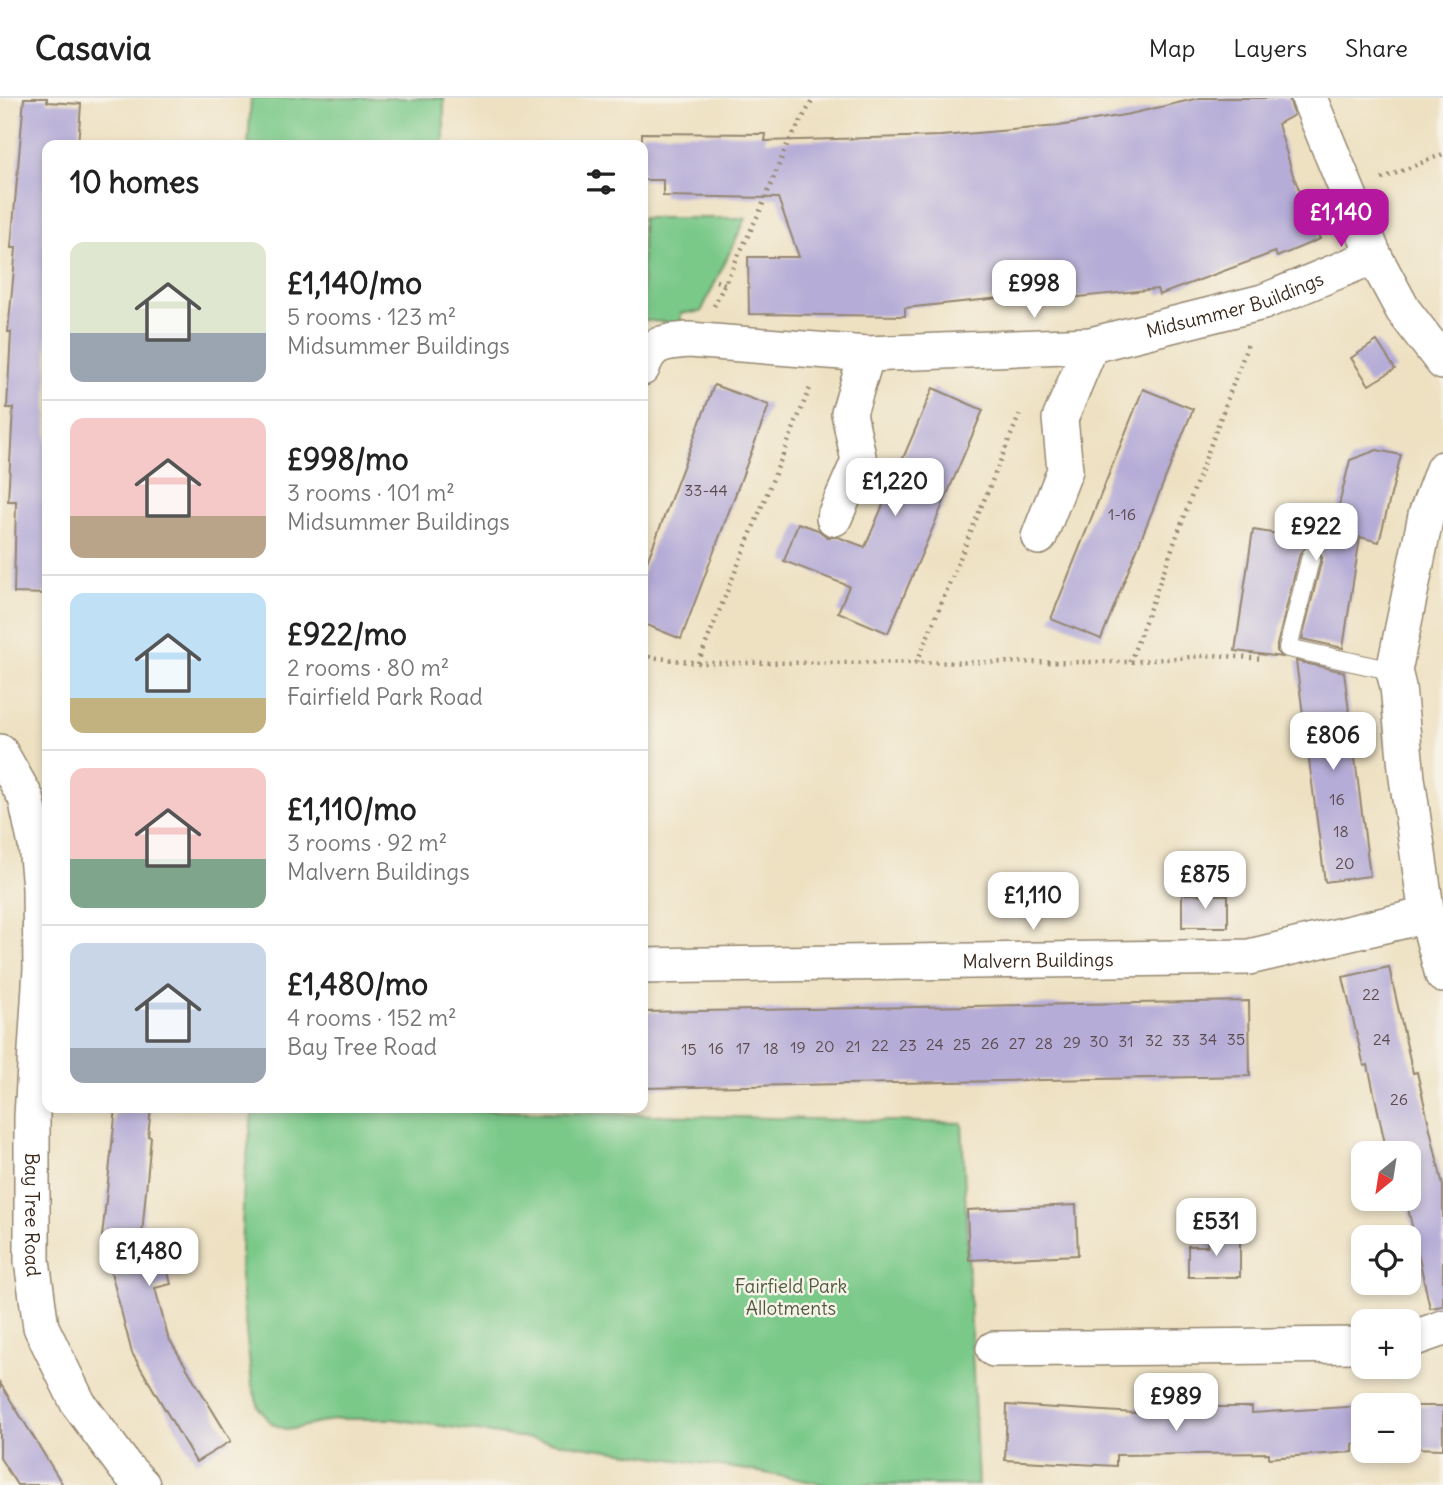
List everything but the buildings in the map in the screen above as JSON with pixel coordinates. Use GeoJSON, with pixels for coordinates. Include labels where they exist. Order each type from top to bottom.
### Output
{"type":"FeatureCollection","features":[{"type":"Feature","properties":{"kind":"street"},"geometry":{"type":"LineString","coordinates":[[1309,98],[1374,256],[1403,310],[1443,362]]}},
{"type":"Feature","properties":{"kind":"street","name":"Midsummer Buildings"},"geometry":{"type":"LineString","coordinates":[[648,355],[657,345],[689,340],[867,354],[1091,345],[1263,302],[1374,256]]}},
{"type":"Feature","properties":{"kind":"street"},"geometry":{"type":"LineString","coordinates":[[1040,537],[1066,470],[1059,419],[1091,345]]}},
{"type":"Feature","properties":{"kind":"street"},"geometry":{"type":"LineString","coordinates":[[834,518],[859,461],[849,413],[867,354]]}},
{"type":"Feature","properties":{"kind":"street"},"geometry":{"type":"LineString","coordinates":[[1443,469],[1426,515],[1394,671],[1427,915],[1443,975]]}},
{"type":"Feature","properties":{"kind":"street","name":"Bay Tree Road"},"geometry":{"type":"LineString","coordinates":[[0,752],[26,798],[36,845],[40,888],[41,969],[32,1116],[32,1261],[41,1327],[78,1403],[125,1467],[142,1485]]}},
{"type":"Feature","properties":{"kind":"street","name":"Malvern Buildings"},"geometry":{"type":"LineString","coordinates":[[648,966],[1249,957],[1427,915]]}},
{"type":"Feature","properties":{"kind":"street"},"geometry":{"type":"LineString","coordinates":[[1421,1336],[1443,1328]]}},
{"type":"Feature","properties":{"kind":"street"},"geometry":{"type":"LineString","coordinates":[[994,1349],[1351,1345]]}},
{"type":"Feature","properties":{"kind":"lane"},"geometry":{"type":"LineString","coordinates":[[1311,556],[1288,648],[1394,671]]}},
{"type":"Feature","properties":{"kind":"path"},"geometry":{"type":"LineString","coordinates":[[717,301],[760,211],[787,145],[814,98]]}},
{"type":"Feature","properties":{"kind":"path"},"geometry":{"type":"LineString","coordinates":[[1348,193],[1443,154]]}},
{"type":"Feature","properties":{"kind":"path"},"geometry":{"type":"LineString","coordinates":[[716,281],[725,284]]}},
{"type":"Feature","properties":{"kind":"path"},"geometry":{"type":"LineString","coordinates":[[1130,662],[1263,302]]}},
{"type":"Feature","properties":{"kind":"path"},"geometry":{"type":"LineString","coordinates":[[698,663],[825,351]]}},
{"type":"Feature","properties":{"kind":"path"},"geometry":{"type":"LineString","coordinates":[[917,662],[1022,411]]}},
{"type":"Feature","properties":{"kind":"path"},"geometry":{"type":"LineString","coordinates":[[648,657],[698,663],[1130,662],[1213,655],[1273,659]]}},
{"type":"Feature","properties":{"kind":"green space"},"geometry":{"type":"Polygon","coordinates":[[[251,98],[444,98],[444,140],[248,140],[251,98]]]}},
{"type":"Feature","properties":{"kind":"green space"},"geometry":{"type":"Polygon","coordinates":[[[648,218],[746,218],[701,312],[681,313],[681,324],[648,321],[648,218]]]}},
{"type":"Feature","properties":{"kind":"green space","name":"Fairfield Park Allotments"},"geometry":{"type":"Polygon","coordinates":[[[252,1113],[575,1113],[962,1123],[978,1485],[828,1485],[754,1471],[393,1419],[337,1419],[288,1430],[272,1424],[259,1408],[252,1385],[240,1276],[244,1181],[252,1113]]]}}]}
